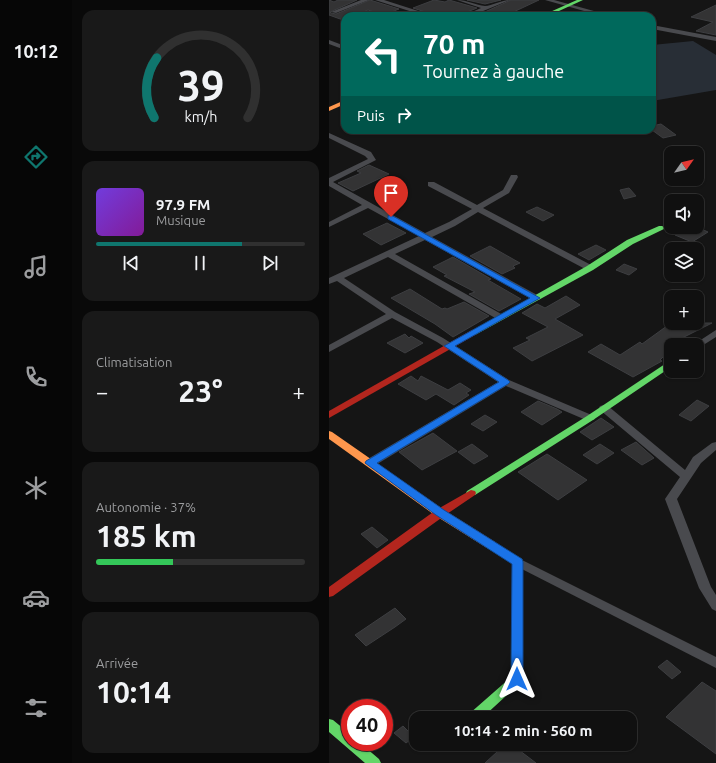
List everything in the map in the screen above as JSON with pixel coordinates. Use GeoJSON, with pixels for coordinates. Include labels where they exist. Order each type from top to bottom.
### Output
{"type":"FeatureCollection","features":[{"type":"Feature","properties":{"kind":"street"},"geometry":{"type":"LineString","coordinates":[[331,12],[366,0]]}},
{"type":"Feature","properties":{"kind":"street"},"geometry":{"type":"LineString","coordinates":[[378,0],[418,12]]}},
{"type":"Feature","properties":{"kind":"street"},"geometry":{"type":"LineString","coordinates":[[459,0],[487,8]]}},
{"type":"Feature","properties":{"kind":"street"},"geometry":{"type":"LineString","coordinates":[[476,12],[507,0]]}},
{"type":"Feature","properties":{"kind":"street"},"geometry":{"type":"LineString","coordinates":[[548,0],[594,12]]}},
{"type":"Feature","properties":{"kind":"street"},"geometry":{"type":"LineString","coordinates":[[552,12],[581,0]]}},
{"type":"Feature","properties":{"kind":"street"},"geometry":{"type":"LineString","coordinates":[[331,12],[341,15]]}},
{"type":"Feature","properties":{"kind":"street"},"geometry":{"type":"LineString","coordinates":[[656,28],[716,39]]}},
{"type":"Feature","properties":{"kind":"street"},"geometry":{"type":"LineString","coordinates":[[329,42],[341,46]]}},
{"type":"Feature","properties":{"kind":"street"},"geometry":{"type":"LineString","coordinates":[[329,109],[341,104]]}},
{"type":"Feature","properties":{"kind":"street"},"geometry":{"type":"LineString","coordinates":[[329,135],[369,154],[372,160],[329,182]]}},
{"type":"Feature","properties":{"kind":"street"},"geometry":{"type":"LineString","coordinates":[[333,279],[452,224],[506,191],[514,177]]}},
{"type":"Feature","properties":{"kind":"street"},"geometry":{"type":"LineString","coordinates":[[329,182],[536,298]]}},
{"type":"Feature","properties":{"kind":"street"},"geometry":{"type":"LineString","coordinates":[[431,184],[591,268]]}},
{"type":"Feature","properties":{"kind":"street"},"geometry":{"type":"LineString","coordinates":[[329,225],[368,205]]}},
{"type":"Feature","properties":{"kind":"street"},"geometry":{"type":"LineString","coordinates":[[329,415],[499,317],[591,268],[630,242],[662,228]]}},
{"type":"Feature","properties":{"kind":"street"},"geometry":{"type":"LineString","coordinates":[[388,253],[499,317]]}},
{"type":"Feature","properties":{"kind":"street"},"geometry":{"type":"LineString","coordinates":[[333,279],[448,346],[505,382],[591,418]]}},
{"type":"Feature","properties":{"kind":"street"},"geometry":{"type":"LineString","coordinates":[[329,349],[392,314]]}},
{"type":"Feature","properties":{"kind":"street"},"geometry":{"type":"LineString","coordinates":[[704,341],[716,333]]}},
{"type":"Feature","properties":{"kind":"street"},"geometry":{"type":"LineString","coordinates":[[329,593],[440,513],[591,418],[664,369]]}},
{"type":"Feature","properties":{"kind":"street"},"geometry":{"type":"LineString","coordinates":[[370,463],[505,382]]}},
{"type":"Feature","properties":{"kind":"street"},"geometry":{"type":"LineString","coordinates":[[604,408],[687,477]]}},
{"type":"Feature","properties":{"kind":"street"},"geometry":{"type":"LineString","coordinates":[[329,434],[440,513],[518,562],[716,663]]}},
{"type":"Feature","properties":{"kind":"street"},"geometry":{"type":"LineString","coordinates":[[716,445],[697,460],[671,499],[705,588],[716,606]]}},
{"type":"Feature","properties":{"kind":"street"},"geometry":{"type":"LineString","coordinates":[[481,711],[517,679],[518,562]]}},
{"type":"Feature","properties":{"kind":"street"},"geometry":{"type":"LineString","coordinates":[[329,724],[374,763]]}},
{"type":"Feature","properties":{"kind":"shaded area"},"geometry":{"type":"Polygon","coordinates":[[[693,41],[716,55],[716,90],[656,100],[656,45],[693,41]]]}},
{"type":"Feature","properties":{"kind":"building"},"geometry":{"type":"Polygon","coordinates":[[[329,0],[334,2],[338,0],[357,0],[330,12],[336,14],[370,0],[399,9],[392,12],[374,12],[368,10],[363,12],[341,12],[341,19],[329,15],[329,0]]]}},
{"type":"Feature","properties":{"kind":"building"},"geometry":{"type":"Polygon","coordinates":[[[434,0],[445,2],[449,0],[477,8],[467,12],[426,12],[413,8],[434,0]]]}},
{"type":"Feature","properties":{"kind":"building"},"geometry":{"type":"Polygon","coordinates":[[[467,0],[501,0],[485,4],[467,0]]]}},
{"type":"Feature","properties":{"kind":"building"},"geometry":{"type":"Polygon","coordinates":[[[511,0],[539,0],[513,12],[485,12],[511,0]]]}},
{"type":"Feature","properties":{"kind":"building"},"geometry":{"type":"Polygon","coordinates":[[[716,5],[716,35],[696,31],[713,22],[691,17],[716,5]]]}},
{"type":"Feature","properties":{"kind":"building"},"geometry":{"type":"Polygon","coordinates":[[[661,124],[676,135],[663,138],[656,133],[656,125],[661,124]]]}},
{"type":"Feature","properties":{"kind":"building"},"geometry":{"type":"Polygon","coordinates":[[[369,165],[389,174],[353,191],[338,183],[361,173],[357,171],[369,165]]]}},
{"type":"Feature","properties":{"kind":"building"},"geometry":{"type":"Polygon","coordinates":[[[629,188],[636,196],[624,199],[620,190],[629,188]]]}},
{"type":"Feature","properties":{"kind":"building"},"geometry":{"type":"Polygon","coordinates":[[[537,207],[554,215],[543,221],[526,212],[537,207]]]}},
{"type":"Feature","properties":{"kind":"building"},"geometry":{"type":"Polygon","coordinates":[[[387,223],[406,233],[381,245],[363,234],[387,223]]]}},
{"type":"Feature","properties":{"kind":"building"},"geometry":{"type":"Polygon","coordinates":[[[704,230],[708,232],[692,242],[675,235],[704,234],[704,230]]]}},
{"type":"Feature","properties":{"kind":"building"},"geometry":{"type":"Polygon","coordinates":[[[596,245],[606,250],[589,260],[578,254],[596,245]]]}},
{"type":"Feature","properties":{"kind":"building"},"geometry":{"type":"Polygon","coordinates":[[[490,246],[520,263],[513,266],[515,268],[502,274],[470,256],[490,246]]]}},
{"type":"Feature","properties":{"kind":"building"},"geometry":{"type":"Polygon","coordinates":[[[453,257],[491,279],[488,280],[521,299],[499,311],[469,294],[475,292],[444,276],[447,275],[433,267],[453,257]]]}},
{"type":"Feature","properties":{"kind":"building"},"geometry":{"type":"Polygon","coordinates":[[[624,264],[637,269],[629,275],[616,270],[624,264]]]}},
{"type":"Feature","properties":{"kind":"building"},"geometry":{"type":"Polygon","coordinates":[[[410,289],[442,309],[447,309],[464,302],[489,316],[453,337],[435,324],[391,298],[410,289]]]}},
{"type":"Feature","properties":{"kind":"building"},"geometry":{"type":"Polygon","coordinates":[[[566,296],[580,305],[555,319],[583,335],[532,361],[513,348],[530,340],[526,338],[548,327],[522,313],[537,304],[545,308],[566,296]]]}},
{"type":"Feature","properties":{"kind":"building"},"geometry":{"type":"Polygon","coordinates":[[[704,323],[712,323],[704,327],[704,323]]]}},
{"type":"Feature","properties":{"kind":"building"},"geometry":{"type":"Polygon","coordinates":[[[664,328],[664,330],[698,330],[682,338],[664,338],[664,356],[660,360],[662,361],[633,377],[588,352],[601,344],[620,355],[640,342],[642,344],[664,328]]]}},
{"type":"Feature","properties":{"kind":"building"},"geometry":{"type":"Polygon","coordinates":[[[405,334],[409,338],[411,336],[423,343],[405,353],[387,343],[405,334]]]}},
{"type":"Feature","properties":{"kind":"building"},"geometry":{"type":"Polygon","coordinates":[[[411,376],[418,381],[421,376],[448,390],[460,383],[471,390],[466,393],[469,395],[454,405],[436,394],[426,400],[398,384],[411,376]]]}},
{"type":"Feature","properties":{"kind":"building"},"geometry":{"type":"Polygon","coordinates":[[[697,400],[709,406],[691,421],[679,415],[697,400]]]}},
{"type":"Feature","properties":{"kind":"building"},"geometry":{"type":"Polygon","coordinates":[[[538,401],[562,412],[542,425],[521,412],[538,401]]]}},
{"type":"Feature","properties":{"kind":"building"},"geometry":{"type":"Polygon","coordinates":[[[485,415],[497,422],[483,431],[471,424],[485,415]]]}},
{"type":"Feature","properties":{"kind":"building"},"geometry":{"type":"Polygon","coordinates":[[[601,418],[614,427],[592,440],[580,432],[601,418]]]}},
{"type":"Feature","properties":{"kind":"building"},"geometry":{"type":"Polygon","coordinates":[[[433,433],[457,451],[422,470],[399,452],[433,433]]]}},
{"type":"Feature","properties":{"kind":"building"},"geometry":{"type":"Polygon","coordinates":[[[636,442],[654,458],[642,465],[621,450],[636,442]]]}},
{"type":"Feature","properties":{"kind":"building"},"geometry":{"type":"Polygon","coordinates":[[[472,444],[488,456],[474,464],[458,452],[472,444]]]}},
{"type":"Feature","properties":{"kind":"building"},"geometry":{"type":"Polygon","coordinates":[[[600,444],[614,453],[597,464],[583,455],[600,444]]]}},
{"type":"Feature","properties":{"kind":"building"},"geometry":{"type":"Polygon","coordinates":[[[547,454],[587,480],[558,500],[518,472],[547,454]]]}},
{"type":"Feature","properties":{"kind":"building"},"geometry":{"type":"Polygon","coordinates":[[[372,527],[388,540],[377,548],[361,534],[372,527]]]}},
{"type":"Feature","properties":{"kind":"building"},"geometry":{"type":"Polygon","coordinates":[[[395,608],[406,619],[395,627],[366,646],[355,635],[395,608]]]}},
{"type":"Feature","properties":{"kind":"building"},"geometry":{"type":"Polygon","coordinates":[[[667,660],[681,672],[672,679],[658,667],[667,660]]]}},
{"type":"Feature","properties":{"kind":"building"},"geometry":{"type":"Polygon","coordinates":[[[702,682],[716,691],[716,754],[666,717],[702,682]]]}},
{"type":"Feature","properties":{"kind":"building"},"geometry":{"type":"Polygon","coordinates":[[[403,726],[409,732],[409,741],[406,743],[394,733],[403,726]]]}},
{"type":"Feature","properties":{"kind":"building"},"geometry":{"type":"Polygon","coordinates":[[[498,751],[520,751],[536,763],[485,763],[498,751]]]}},
{"type":"Feature","properties":{"kind":"traffic: fast"},"geometry":{"type":"LineString","coordinates":[[553,12],[581,0]]}},
{"type":"Feature","properties":{"kind":"traffic: fast"},"geometry":{"type":"LineString","coordinates":[[472,333],[590,268],[630,242],[662,228]]}},
{"type":"Feature","properties":{"kind":"traffic: fast"},"geometry":{"type":"LineString","coordinates":[[471,493],[590,418],[664,368]]}},
{"type":"Feature","properties":{"kind":"traffic: fast"},"geometry":{"type":"LineString","coordinates":[[481,711],[517,679],[518,562],[491,545]]}},
{"type":"Feature","properties":{"kind":"traffic: fast"},"geometry":{"type":"LineString","coordinates":[[329,724],[374,763]]}},
{"type":"Feature","properties":{"kind":"traffic: slow"},"geometry":{"type":"LineString","coordinates":[[329,109],[341,104]]}},
{"type":"Feature","properties":{"kind":"traffic: slow"},"geometry":{"type":"LineString","coordinates":[[329,434],[440,513],[491,545]]}},
{"type":"Feature","properties":{"kind":"traffic: jam"},"geometry":{"type":"LineString","coordinates":[[329,415],[472,333]]}},
{"type":"Feature","properties":{"kind":"traffic: jam"},"geometry":{"type":"LineString","coordinates":[[329,593],[440,513],[471,493]]}},
{"type":"Feature","properties":{"kind":"route"},"geometry":{"type":"LineString","coordinates":[[391,217],[536,298],[448,346],[505,382],[370,463],[440,513],[518,562],[517,679]]}}]}
